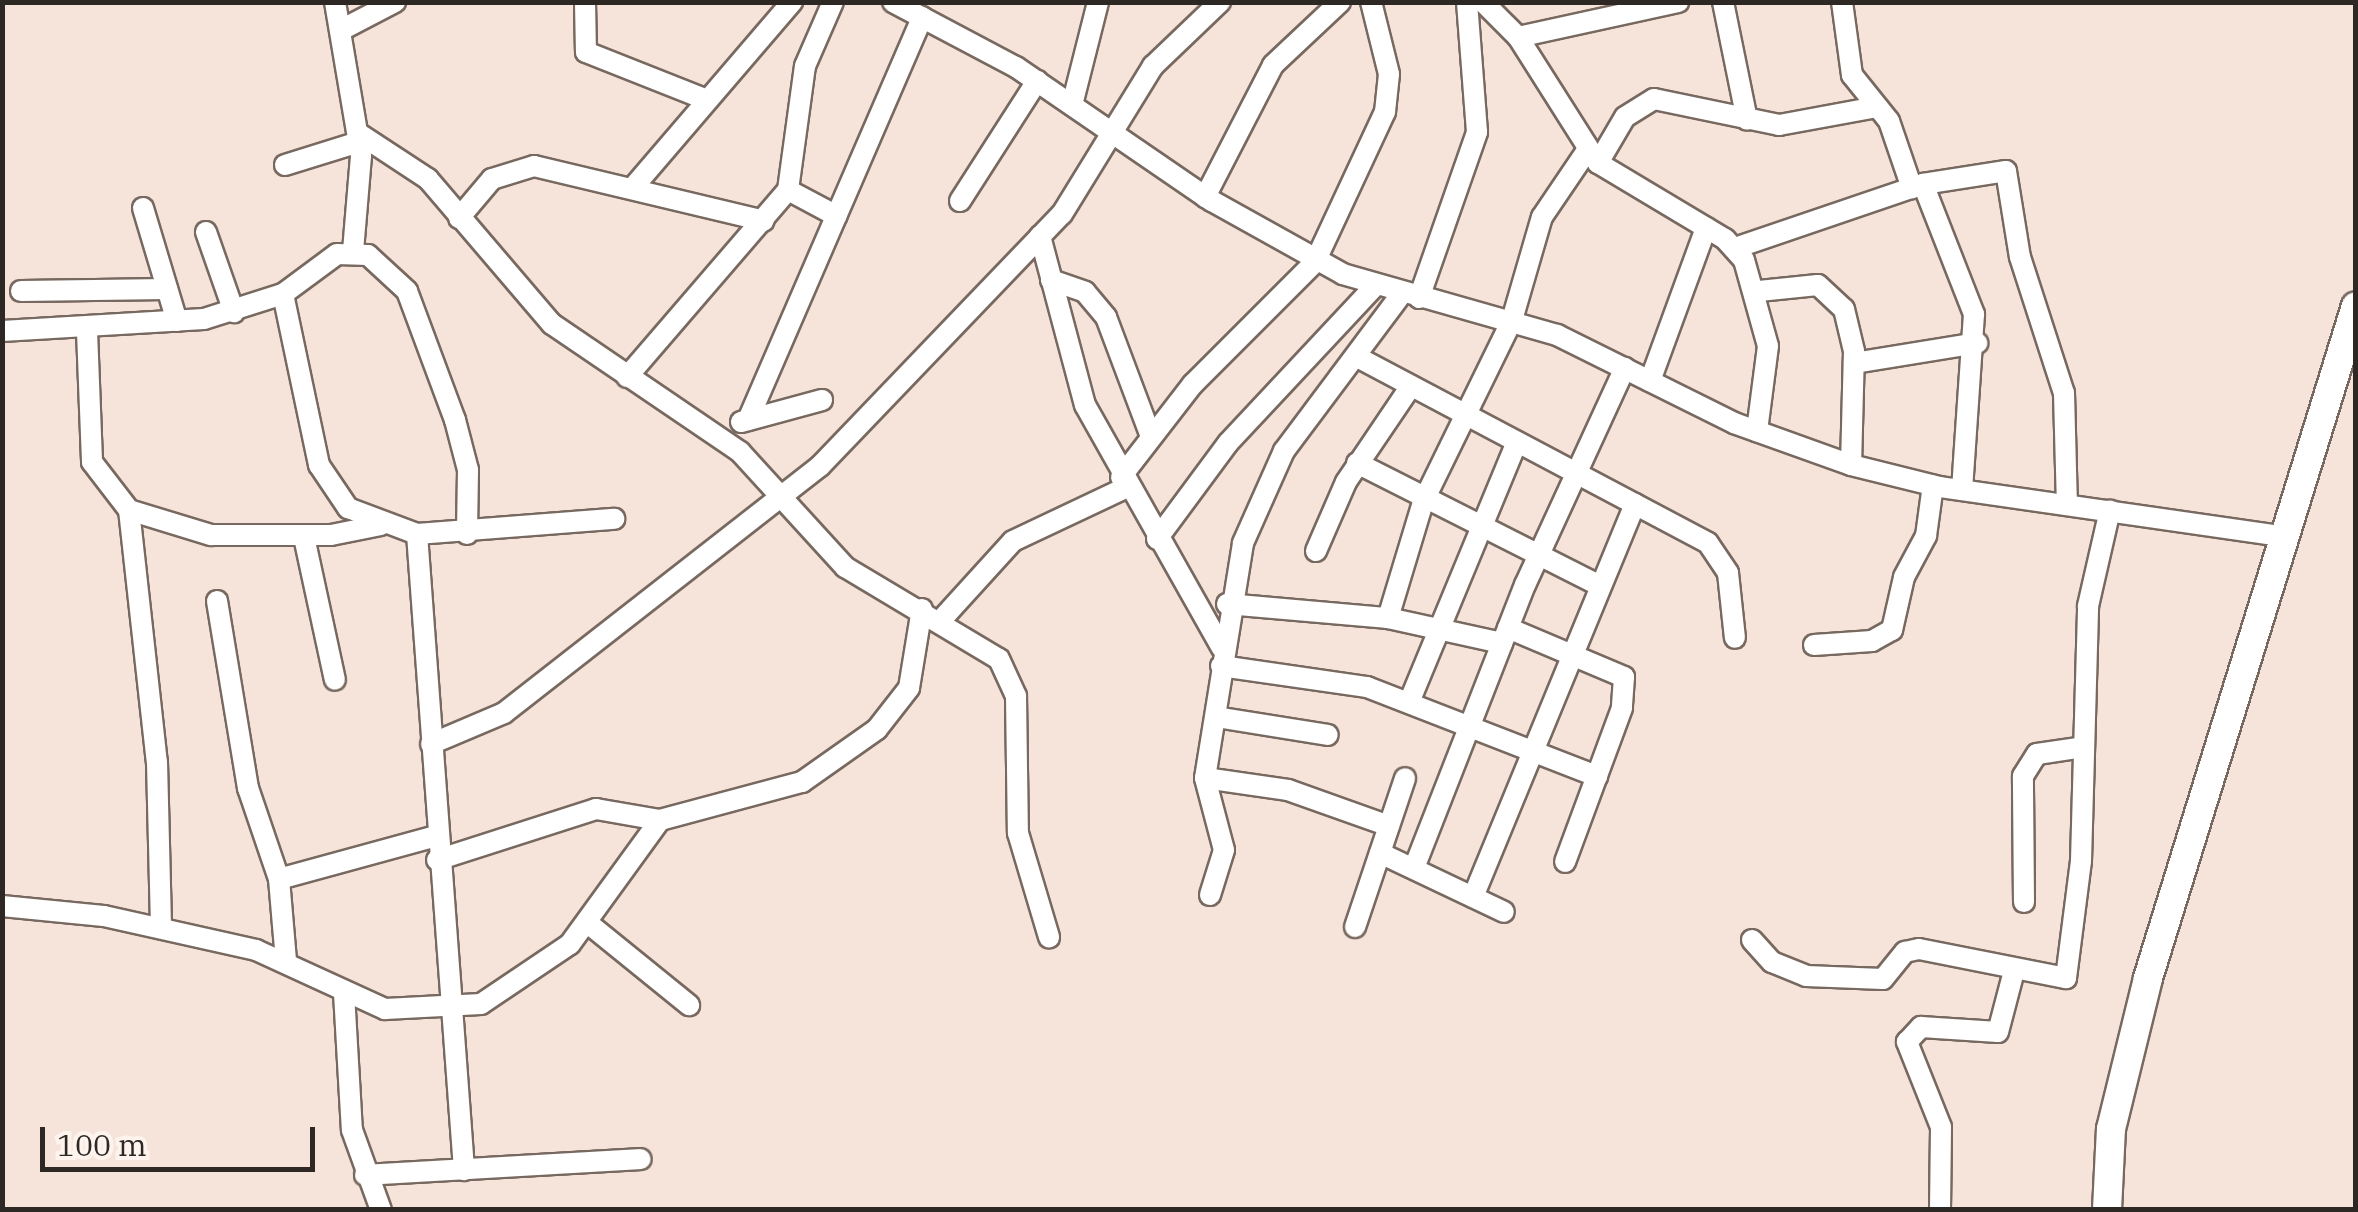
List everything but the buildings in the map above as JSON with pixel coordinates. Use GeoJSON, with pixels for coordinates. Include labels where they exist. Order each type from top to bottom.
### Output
{"type":"FeatureCollection","features":[{"type":"Feature","properties":{"kind":"street"},"geometry":{"type":"LineString","coordinates":[[336,2],[359,138],[352,251]]}},
{"type":"Feature","properties":{"kind":"street"},"geometry":{"type":"LineString","coordinates":[[341,30],[395,2]]}},
{"type":"Feature","properties":{"kind":"street"},"geometry":{"type":"LineString","coordinates":[[584,2],[586,52],[702,98]]}},
{"type":"Feature","properties":{"kind":"street"},"geometry":{"type":"LineString","coordinates":[[636,184],[702,98],[792,2]]}},
{"type":"Feature","properties":{"kind":"street"},"geometry":{"type":"LineString","coordinates":[[627,376],[788,190],[805,66],[833,2]]}},
{"type":"Feature","properties":{"kind":"street"},"geometry":{"type":"LineString","coordinates":[[893,2],[1038,81],[1205,197],[1315,262],[1375,286],[1512,320],[1757,431],[1851,465],[1962,490],[2285,537]]}},
{"type":"Feature","properties":{"kind":"street"},"geometry":{"type":"LineString","coordinates":[[1072,105],[1098,2]]}},
{"type":"Feature","properties":{"kind":"street"},"geometry":{"type":"LineString","coordinates":[[431,744],[504,713],[735,526],[784,498],[1040,236],[1114,137],[1163,53],[1220,2]]}},
{"type":"Feature","properties":{"kind":"street"},"geometry":{"type":"LineString","coordinates":[[1205,197],[1273,64],[1340,2]]}},
{"type":"Feature","properties":{"kind":"street"},"geometry":{"type":"LineString","coordinates":[[942,619],[1013,541],[1124,482],[1151,437],[1315,262],[1385,112],[1388,74],[1371,2]]}},
{"type":"Feature","properties":{"kind":"street"},"geometry":{"type":"LineString","coordinates":[[1210,894],[1224,842],[1205,778],[1216,717],[1227,604],[1268,479],[1411,296],[1477,132],[1467,2]]}},
{"type":"Feature","properties":{"kind":"street"},"geometry":{"type":"LineString","coordinates":[[1484,2],[1518,37],[1593,156],[1736,248],[1758,291],[1768,346],[1757,431]]}},
{"type":"Feature","properties":{"kind":"street"},"geometry":{"type":"LineString","coordinates":[[1518,37],[1678,2]]}},
{"type":"Feature","properties":{"kind":"street"},"geometry":{"type":"LineString","coordinates":[[1723,2],[1747,120]]}},
{"type":"Feature","properties":{"kind":"street"},"geometry":{"type":"LineString","coordinates":[[1842,2],[1852,74],[1877,107],[1970,292],[1977,344],[1962,490]]}},
{"type":"Feature","properties":{"kind":"street"},"geometry":{"type":"LineString","coordinates":[[748,420],[922,18]]}},
{"type":"Feature","properties":{"kind":"street"},"geometry":{"type":"LineString","coordinates":[[960,201],[1038,81]]}},
{"type":"Feature","properties":{"kind":"street"},"geometry":{"type":"LineString","coordinates":[[1388,618],[1424,502],[1461,413],[1512,320],[1548,202],[1643,102],[1677,100],[1747,120],[1796,124],[1877,107]]}},
{"type":"Feature","properties":{"kind":"street"},"geometry":{"type":"LineString","coordinates":[[286,164],[359,138],[414,166],[552,324],[714,429],[784,498],[844,566],[986,646],[1010,678],[1018,833],[1049,938]]}},
{"type":"Feature","properties":{"kind":"street"},"geometry":{"type":"LineString","coordinates":[[460,218],[492,180],[517,168],[636,184],[764,221]]}},
{"type":"Feature","properties":{"kind":"street"},"geometry":{"type":"LineString","coordinates":[[1736,248],[1917,186],[1999,168],[2010,179],[2020,257],[2064,393],[2067,504]]}},
{"type":"Feature","properties":{"kind":"street"},"geometry":{"type":"LineString","coordinates":[[788,190],[837,216]]}},
{"type":"Feature","properties":{"kind":"street"},"geometry":{"type":"LineString","coordinates":[[143,208],[177,321]]}},
{"type":"Feature","properties":{"kind":"street"},"geometry":{"type":"LineString","coordinates":[[1650,381],[1706,228]]}},
{"type":"Feature","properties":{"kind":"street"},"geometry":{"type":"LineString","coordinates":[[206,232],[234,312]]}},
{"type":"Feature","properties":{"kind":"street"},"geometry":{"type":"LineString","coordinates":[[1040,236],[1076,384],[1124,482],[1221,656],[1410,700],[1597,776]]}},
{"type":"Feature","properties":{"kind":"street"},"geometry":{"type":"LineString","coordinates":[[2,331],[87,330],[234,312],[283,294],[352,251]]}},
{"type":"Feature","properties":{"kind":"street"},"geometry":{"type":"LineString","coordinates":[[352,251],[394,275],[416,309],[466,456],[467,534]]}},
{"type":"Feature","properties":{"kind":"street"},"geometry":{"type":"LineString","coordinates":[[1051,280],[1084,292],[1106,317],[1151,437]]}},
{"type":"Feature","properties":{"kind":"street"},"geometry":{"type":"LineString","coordinates":[[1157,540],[1228,442],[1375,286]]}},
{"type":"Feature","properties":{"kind":"street"},"geometry":{"type":"LineString","coordinates":[[21,292],[168,289]]}},
{"type":"Feature","properties":{"kind":"street"},"geometry":{"type":"LineString","coordinates":[[1758,291],[1828,290],[1844,309],[1854,362],[1851,465]]}},
{"type":"Feature","properties":{"kind":"street"},"geometry":{"type":"LineString","coordinates":[[283,294],[325,482],[381,525]]}},
{"type":"Feature","properties":{"kind":"street"},"geometry":{"type":"LineString","coordinates":[[2108,1210],[2111,1128],[2148,978],[2356,306]]}},
{"type":"Feature","properties":{"kind":"street"},"geometry":{"type":"LineString","coordinates":[[87,330],[92,462],[129,510],[176,530],[304,537],[381,525],[418,534],[467,534],[614,519]]}},
{"type":"Feature","properties":{"kind":"street"},"geometry":{"type":"LineString","coordinates":[[1854,362],[1977,344]]}},
{"type":"Feature","properties":{"kind":"street"},"geometry":{"type":"LineString","coordinates":[[1360,358],[1635,504],[1718,553],[1732,586],[1735,638]]}},
{"type":"Feature","properties":{"kind":"street"},"geometry":{"type":"LineString","coordinates":[[1414,868],[1505,635],[1625,368]]}},
{"type":"Feature","properties":{"kind":"street"},"geometry":{"type":"LineString","coordinates":[[1316,551],[1358,463],[1411,386]]}},
{"type":"Feature","properties":{"kind":"street"},"geometry":{"type":"LineString","coordinates":[[714,429],[822,400]]}},
{"type":"Feature","properties":{"kind":"street"},"geometry":{"type":"LineString","coordinates":[[1410,700],[1517,442]]}},
{"type":"Feature","properties":{"kind":"street"},"geometry":{"type":"LineString","coordinates":[[1358,463],[1480,531],[1601,586]]}},
{"type":"Feature","properties":{"kind":"street"},"geometry":{"type":"LineString","coordinates":[[1814,645],[1872,641],[1892,630],[1904,577],[1926,536],[1932,485]]}},
{"type":"Feature","properties":{"kind":"street"},"geometry":{"type":"LineString","coordinates":[[1473,897],[1635,504]]}},
{"type":"Feature","properties":{"kind":"street"},"geometry":{"type":"LineString","coordinates":[[129,510],[157,762],[161,928]]}},
{"type":"Feature","properties":{"kind":"street"},"geometry":{"type":"LineString","coordinates":[[1752,940],[1772,962],[1806,976],[1883,979],[1905,952],[1920,949],[2061,981],[2069,972],[2082,846],[2077,748],[2088,606],[2110,510]]}},
{"type":"Feature","properties":{"kind":"street"},"geometry":{"type":"LineString","coordinates":[[418,534],[437,860],[464,1170]]}},
{"type":"Feature","properties":{"kind":"street"},"geometry":{"type":"LineString","coordinates":[[304,537],[335,680]]}},
{"type":"Feature","properties":{"kind":"street"},"geometry":{"type":"LineString","coordinates":[[216,601],[248,788],[280,879],[286,961]]}},
{"type":"Feature","properties":{"kind":"street"},"geometry":{"type":"LineString","coordinates":[[1227,604],[1388,618],[1505,635],[1617,670],[1626,687],[1565,862]]}},
{"type":"Feature","properties":{"kind":"street"},"geometry":{"type":"LineString","coordinates":[[437,860],[596,809],[660,820],[802,782],[877,729],[909,688],[922,610]]}},
{"type":"Feature","properties":{"kind":"street"},"geometry":{"type":"LineString","coordinates":[[1216,717],[1328,735]]}},
{"type":"Feature","properties":{"kind":"street"},"geometry":{"type":"LineString","coordinates":[[2024,902],[2023,776],[2037,754],[2077,748]]}},
{"type":"Feature","properties":{"kind":"street"},"geometry":{"type":"LineString","coordinates":[[1205,778],[1288,790],[1389,826]]}},
{"type":"Feature","properties":{"kind":"street"},"geometry":{"type":"LineString","coordinates":[[1354,926],[1405,778]]}},
{"type":"Feature","properties":{"kind":"street"},"geometry":{"type":"LineString","coordinates":[[2,906],[161,928],[286,961],[386,1009],[448,1011],[503,994],[589,924],[660,820]]}},
{"type":"Feature","properties":{"kind":"street"},"geometry":{"type":"LineString","coordinates":[[280,879],[436,836]]}},
{"type":"Feature","properties":{"kind":"street"},"geometry":{"type":"LineString","coordinates":[[1380,853],[1504,912]]}},
{"type":"Feature","properties":{"kind":"street"},"geometry":{"type":"LineString","coordinates":[[589,924],[688,1005]]}},
{"type":"Feature","properties":{"kind":"street"},"geometry":{"type":"LineString","coordinates":[[1940,1210],[1941,1127],[1908,1055],[1909,1034],[1928,1026],[1998,1032],[2014,971]]}},
{"type":"Feature","properties":{"kind":"street"},"geometry":{"type":"LineString","coordinates":[[344,992],[347,1102],[364,1176],[382,1210]]}},
{"type":"Feature","properties":{"kind":"street"},"geometry":{"type":"LineString","coordinates":[[364,1176],[641,1159]]}}]}
